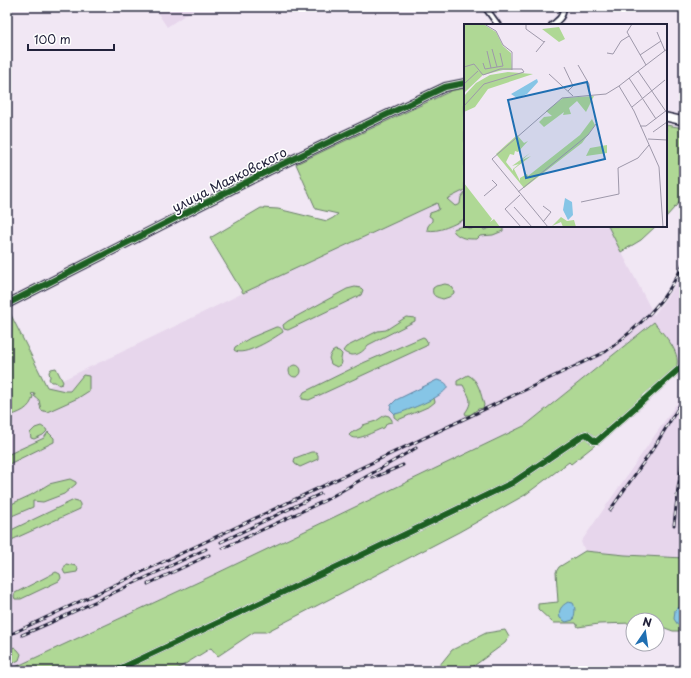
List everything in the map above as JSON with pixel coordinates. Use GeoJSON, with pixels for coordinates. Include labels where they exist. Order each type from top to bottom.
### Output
{"type":"FeatureCollection","features":[{"type":"Feature","properties":{"kind":"street"},"geometry":{"type":"LineString","coordinates":[[486,7],[497,24]]}},
{"type":"Feature","properties":{"kind":"street"},"geometry":{"type":"LineString","coordinates":[[553,24],[559,20],[563,14],[563,7]]}},
{"type":"Feature","properties":{"kind":"street","name":"улица Маяковского"},"geometry":{"type":"LineString","coordinates":[[7,304],[268,172],[445,87],[464,83]]}},
{"type":"Feature","properties":{"kind":"street"},"geometry":{"type":"LineString","coordinates":[[667,117],[684,120]]}},
{"type":"Feature","properties":{"kind":"street"},"geometry":{"type":"LineString","coordinates":[[115,671],[512,483],[583,435],[586,434],[594,441],[598,441],[680,368]]}},
{"type":"Feature","properties":{"kind":"shaded area"},"geometry":{"type":"Polygon","coordinates":[[[163,7],[197,7],[167,27],[157,12],[163,7]]]}},
{"type":"Feature","properties":{"kind":"shaded area"},"geometry":{"type":"Polygon","coordinates":[[[464,190],[464,227],[609,227],[654,315],[684,273],[684,364],[677,366],[678,362],[675,351],[654,322],[526,425],[207,578],[7,671],[7,406],[243,293],[464,190]]]}},
{"type":"Feature","properties":{"kind":"shaded area"},"geometry":{"type":"Polygon","coordinates":[[[684,393],[684,558],[585,551],[581,542],[684,393]]]}},
{"type":"Feature","properties":{"kind":"green space"},"geometry":{"type":"Polygon","coordinates":[[[464,88],[464,190],[447,199],[455,206],[460,204],[461,197],[464,193],[464,219],[441,229],[432,231],[427,230],[432,221],[432,218],[429,216],[430,213],[439,209],[437,203],[243,293],[210,238],[261,208],[278,209],[327,221],[333,218],[338,214],[316,209],[296,164],[453,90],[464,88]]]}},
{"type":"Feature","properties":{"kind":"green space"},"geometry":{"type":"Polygon","coordinates":[[[667,125],[684,128],[684,197],[667,216],[667,125]]]}},
{"type":"Feature","properties":{"kind":"green space"},"geometry":{"type":"Polygon","coordinates":[[[463,226],[470,229],[472,229],[471,227],[482,227],[484,230],[490,227],[503,227],[503,231],[493,235],[480,236],[477,239],[467,239],[459,236],[453,229],[463,226]]]}},
{"type":"Feature","properties":{"kind":"green space"},"geometry":{"type":"Polygon","coordinates":[[[608,227],[655,227],[641,240],[621,252],[608,227]]]}},
{"type":"Feature","properties":{"kind":"green space"},"geometry":{"type":"Polygon","coordinates":[[[445,284],[453,288],[454,293],[443,299],[438,298],[433,294],[433,288],[445,284]]]}},
{"type":"Feature","properties":{"kind":"green space"},"geometry":{"type":"Polygon","coordinates":[[[355,287],[363,290],[361,295],[288,330],[284,329],[283,325],[288,321],[347,289],[355,287]]]}},
{"type":"Feature","properties":{"kind":"green space"},"geometry":{"type":"Polygon","coordinates":[[[9,311],[47,387],[70,391],[83,375],[89,376],[89,391],[78,398],[47,412],[41,410],[39,400],[34,396],[35,393],[31,394],[33,396],[32,401],[27,408],[7,416],[7,313],[9,311]]]}},
{"type":"Feature","properties":{"kind":"green space"},"geometry":{"type":"Polygon","coordinates":[[[406,317],[415,318],[415,321],[368,345],[360,353],[350,355],[343,351],[346,347],[378,331],[386,330],[406,317]]]}},
{"type":"Feature","properties":{"kind":"green space"},"geometry":{"type":"Polygon","coordinates":[[[654,322],[675,351],[677,364],[675,371],[598,436],[595,445],[571,464],[569,462],[525,495],[459,532],[266,632],[254,632],[218,656],[211,648],[174,671],[7,671],[207,578],[526,425],[654,322]]]}},
{"type":"Feature","properties":{"kind":"green space"},"geometry":{"type":"Polygon","coordinates":[[[276,327],[281,328],[283,332],[251,349],[238,352],[234,350],[235,347],[250,338],[276,327]]]}},
{"type":"Feature","properties":{"kind":"green space"},"geometry":{"type":"Polygon","coordinates":[[[423,337],[428,343],[426,346],[309,400],[302,399],[304,392],[363,363],[423,337]]]}},
{"type":"Feature","properties":{"kind":"green space"},"geometry":{"type":"Polygon","coordinates":[[[335,350],[342,354],[341,365],[337,367],[331,364],[329,358],[335,350]]]}},
{"type":"Feature","properties":{"kind":"green space"},"geometry":{"type":"Polygon","coordinates":[[[293,365],[297,365],[301,371],[297,377],[293,377],[289,373],[289,369],[293,365]]]}},
{"type":"Feature","properties":{"kind":"green space"},"geometry":{"type":"Polygon","coordinates":[[[56,368],[63,382],[59,385],[55,382],[51,382],[49,379],[49,372],[51,369],[56,368]]]}},
{"type":"Feature","properties":{"kind":"green space"},"geometry":{"type":"Polygon","coordinates":[[[468,375],[475,380],[481,392],[484,405],[483,408],[478,409],[470,415],[466,415],[465,413],[468,409],[470,399],[463,385],[457,385],[457,381],[468,375]]]}},
{"type":"Feature","properties":{"kind":"green space"},"geometry":{"type":"Polygon","coordinates":[[[434,398],[435,402],[430,406],[398,420],[394,417],[394,414],[400,411],[434,398]]]}},
{"type":"Feature","properties":{"kind":"green space"},"geometry":{"type":"Polygon","coordinates":[[[385,415],[389,416],[392,422],[387,423],[384,428],[356,438],[349,435],[361,428],[363,425],[376,421],[385,415]]]}},
{"type":"Feature","properties":{"kind":"green space"},"geometry":{"type":"Polygon","coordinates":[[[41,426],[47,431],[43,435],[34,439],[31,438],[30,433],[35,428],[41,426]]]}},
{"type":"Feature","properties":{"kind":"green space"},"geometry":{"type":"Polygon","coordinates":[[[48,432],[54,438],[54,442],[7,465],[7,455],[44,438],[48,432]]]}},
{"type":"Feature","properties":{"kind":"green space"},"geometry":{"type":"Polygon","coordinates":[[[311,452],[316,452],[318,459],[300,467],[295,464],[295,458],[311,452]]]}},
{"type":"Feature","properties":{"kind":"green space"},"geometry":{"type":"Polygon","coordinates":[[[70,479],[76,482],[76,484],[64,494],[43,502],[33,501],[33,507],[7,518],[7,506],[31,495],[49,484],[70,479]]]}},
{"type":"Feature","properties":{"kind":"green space"},"geometry":{"type":"Polygon","coordinates":[[[74,500],[78,501],[80,504],[80,509],[7,542],[7,532],[74,500]]]}},
{"type":"Feature","properties":{"kind":"green space"},"geometry":{"type":"Polygon","coordinates":[[[585,551],[684,558],[684,631],[673,631],[665,628],[665,612],[625,612],[625,623],[599,624],[578,627],[576,623],[553,623],[538,609],[538,604],[558,602],[556,572],[559,567],[585,551]]]}},
{"type":"Feature","properties":{"kind":"green space"},"geometry":{"type":"Polygon","coordinates":[[[66,564],[77,566],[77,572],[65,574],[63,570],[66,564]]]}},
{"type":"Feature","properties":{"kind":"green space"},"geometry":{"type":"Polygon","coordinates":[[[56,572],[60,574],[61,578],[59,581],[21,599],[15,599],[15,593],[56,572]]]}},
{"type":"Feature","properties":{"kind":"green space"},"geometry":{"type":"Polygon","coordinates":[[[505,630],[509,637],[505,643],[467,671],[435,671],[452,650],[486,633],[505,630]]]}},
{"type":"Feature","properties":{"kind":"green space"},"geometry":{"type":"Polygon","coordinates":[[[14,647],[21,654],[19,660],[7,666],[7,651],[14,647]]]}},
{"type":"Feature","properties":{"kind":"water"},"geometry":{"type":"Polygon","coordinates":[[[437,380],[446,383],[447,388],[434,398],[423,404],[395,414],[390,409],[391,405],[396,400],[437,380]]]}},
{"type":"Feature","properties":{"kind":"water"},"geometry":{"type":"Polygon","coordinates":[[[568,602],[573,603],[575,613],[573,620],[566,622],[560,618],[559,613],[562,607],[568,602]]]}},
{"type":"Feature","properties":{"kind":"water"},"geometry":{"type":"Polygon","coordinates":[[[684,607],[684,626],[678,625],[674,619],[675,610],[677,608],[684,607]]]}},
{"type":"Feature","properties":{"kind":"railway"},"geometry":{"type":"LineString","coordinates":[[7,636],[605,352],[640,323],[661,301],[670,289],[684,262]]}},
{"type":"Feature","properties":{"kind":"railway"},"geometry":{"type":"LineString","coordinates":[[610,510],[655,446],[684,398]]}},
{"type":"Feature","properties":{"kind":"railway"},"geometry":{"type":"LineString","coordinates":[[223,548],[324,501],[416,448]]}},
{"type":"Feature","properties":{"kind":"railway"},"geometry":{"type":"LineString","coordinates":[[674,525],[684,453]]}},
{"type":"Feature","properties":{"kind":"railway"},"geometry":{"type":"LineString","coordinates":[[373,478],[403,465]]}},
{"type":"Feature","properties":{"kind":"railway"},"geometry":{"type":"LineString","coordinates":[[681,523],[684,490]]}},
{"type":"Feature","properties":{"kind":"railway"},"geometry":{"type":"LineString","coordinates":[[221,542],[320,494]]}},
{"type":"Feature","properties":{"kind":"railway"},"geometry":{"type":"LineString","coordinates":[[22,635],[206,549]]}},
{"type":"Feature","properties":{"kind":"railway"},"geometry":{"type":"LineString","coordinates":[[148,584],[209,555]]}},
{"type":"Feature","properties":{"kind":"cycle path"},"geometry":{"type":"LineString","coordinates":[[7,304],[268,171],[445,87],[464,83]]}},
{"type":"Feature","properties":{"kind":"cycle path"},"geometry":{"type":"LineString","coordinates":[[115,671],[512,483],[583,435],[586,434],[594,441],[597,441],[680,368]]}}]}
